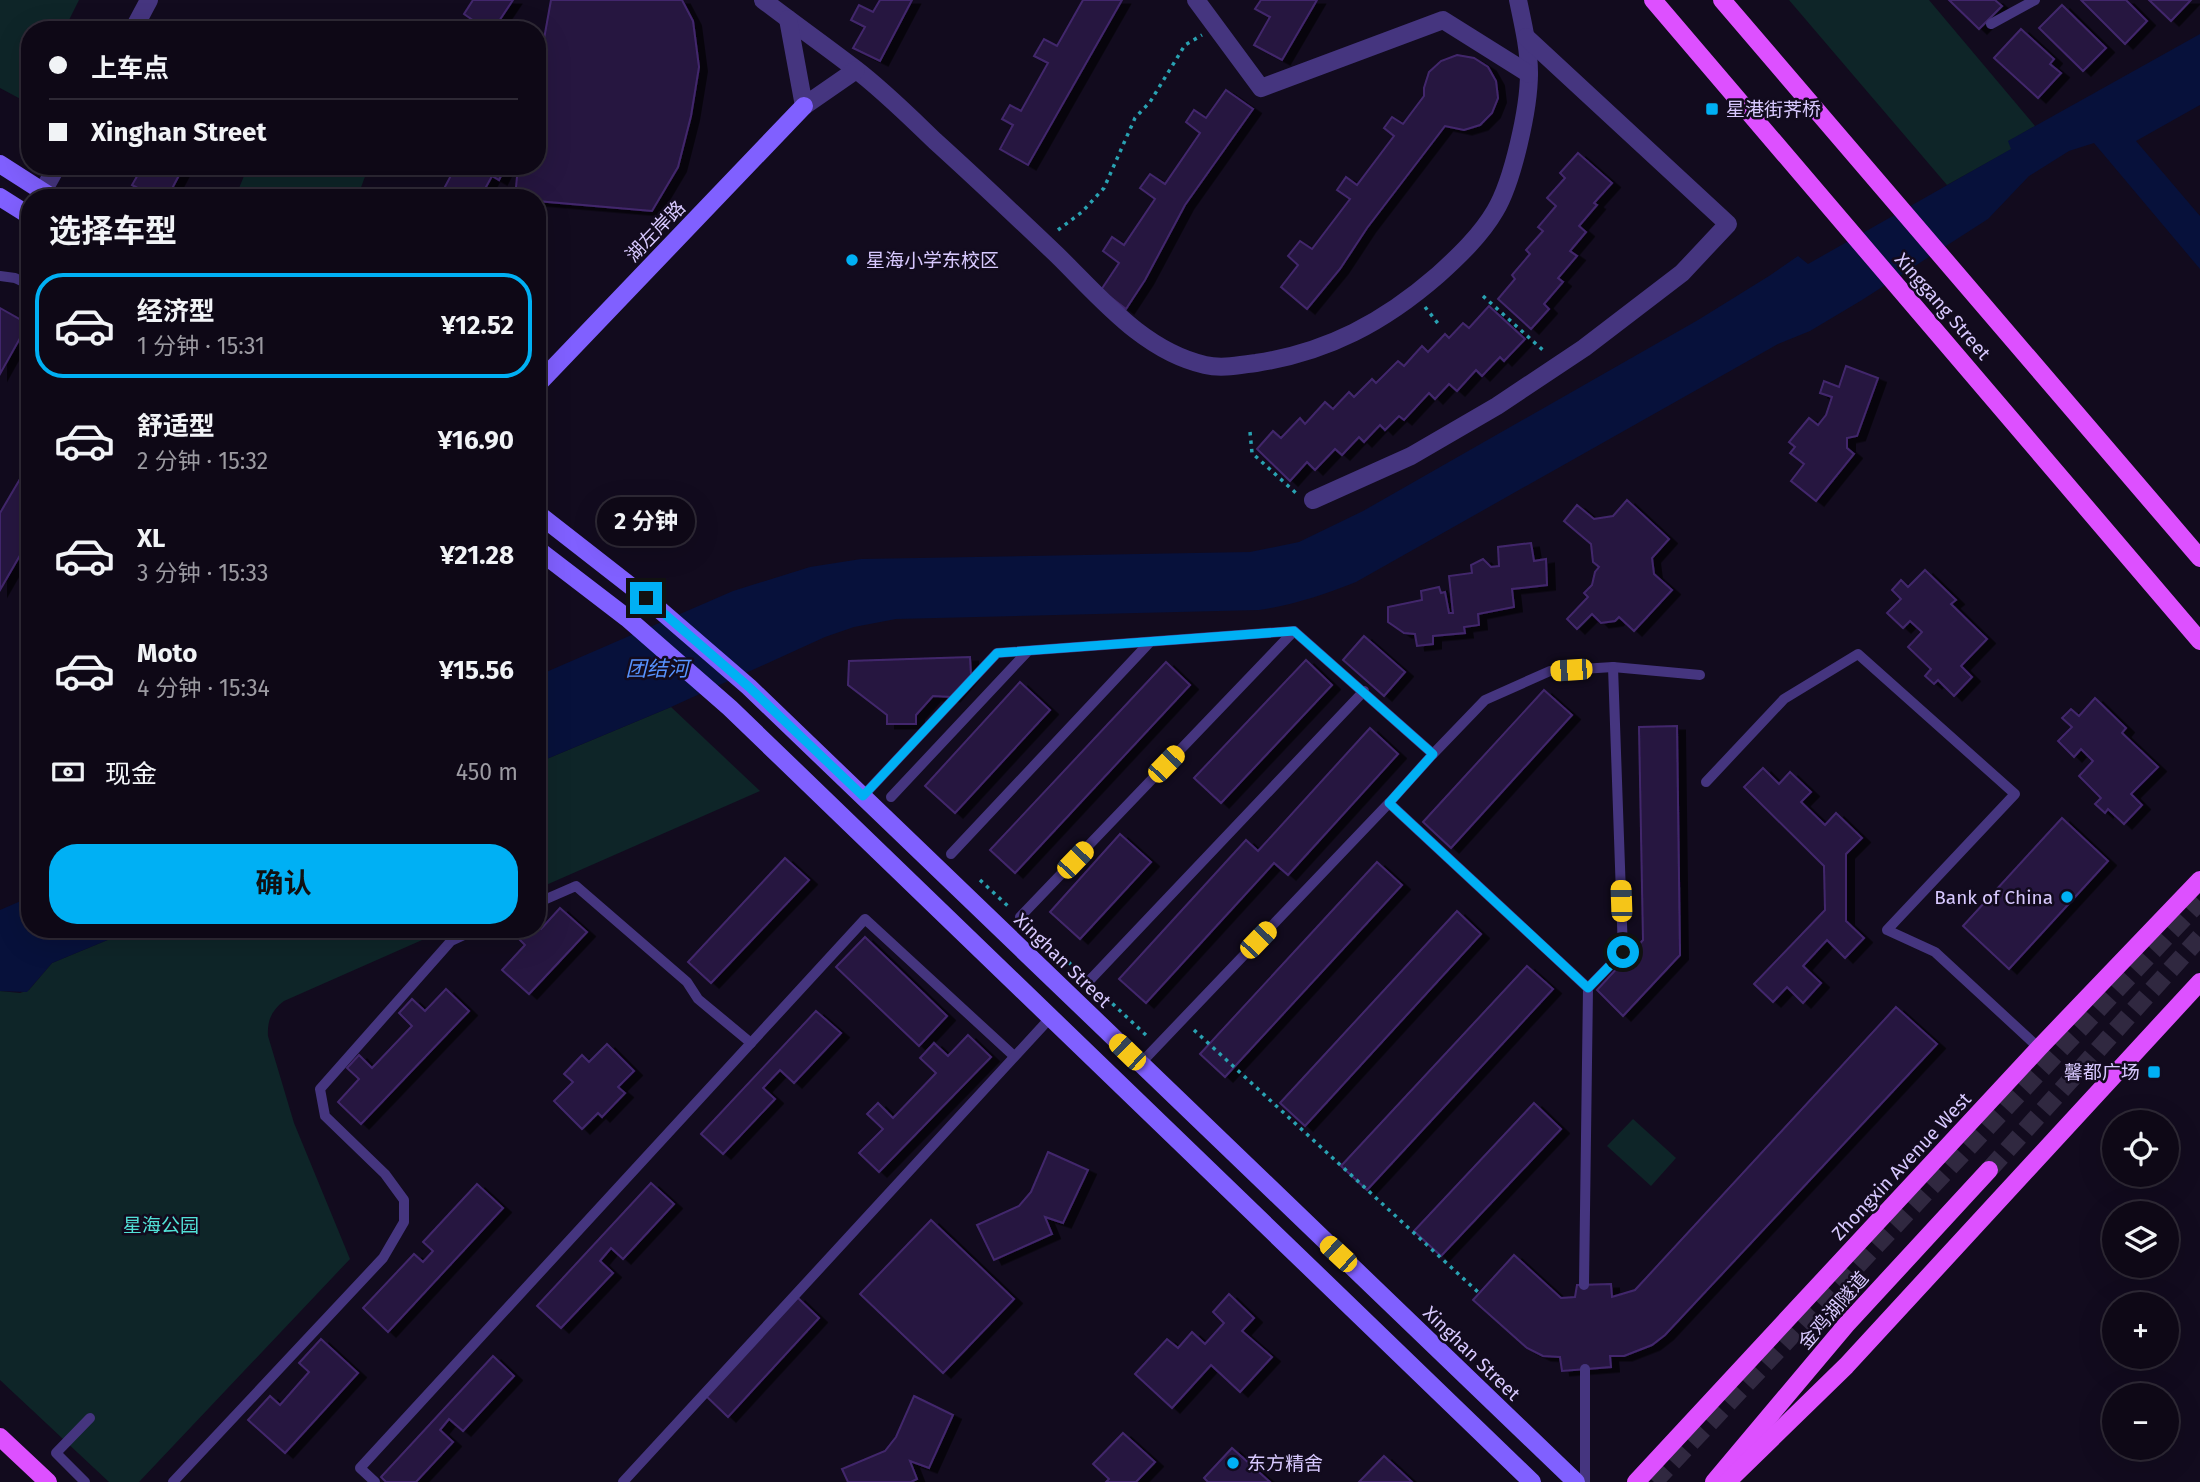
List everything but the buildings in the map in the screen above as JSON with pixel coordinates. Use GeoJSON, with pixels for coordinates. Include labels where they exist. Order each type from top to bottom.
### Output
{"type":"FeatureCollection","features":[{"type":"Feature","properties":{"kind":"main road","name":"Xinggang Street"},"geometry":{"type":"LineString","coordinates":[[1653,0],[2200,641]]}},
{"type":"Feature","properties":{"kind":"main road","name":"Xinggang Street"},"geometry":{"type":"LineString","coordinates":[[1722,0],[2200,558]]}},
{"type":"Feature","properties":{"kind":"main road","name":"湖左岸路"},"geometry":{"type":"LineString","coordinates":[[546,376],[804,106]]}},
{"type":"Feature","properties":{"kind":"main road"},"geometry":{"type":"LineString","coordinates":[[0,164],[39,189]]}},
{"type":"Feature","properties":{"kind":"main road"},"geometry":{"type":"LineString","coordinates":[[0,197],[21,210]]}},
{"type":"Feature","properties":{"kind":"main road","name":"Xinghan Street"},"geometry":{"type":"LineString","coordinates":[[546,520],[646,598],[749,687],[1576,1482]]}},
{"type":"Feature","properties":{"kind":"main road"},"geometry":{"type":"LineString","coordinates":[[546,556],[627,618],[730,708],[1532,1482]]}},
{"type":"Feature","properties":{"kind":"main road","name":"Zhongxin Avenue West"},"geometry":{"type":"LineString","coordinates":[[1636,1482],[2039,1048],[2200,880]]}},
{"type":"Feature","properties":{"kind":"main road"},"geometry":{"type":"LineString","coordinates":[[1727,1482],[1846,1366],[2200,982]]}},
{"type":"Feature","properties":{"kind":"main road","name":"金鸡湖隧道"},"geometry":{"type":"LineString","coordinates":[[1714,1482],[1846,1325],[1989,1170]]}},
{"type":"Feature","properties":{"kind":"main road"},"geometry":{"type":"LineString","coordinates":[[0,1437],[48,1482]]}},
{"type":"Feature","properties":{"kind":"street"},"geometry":{"type":"LineString","coordinates":[[138,21],[149,0]]}},
{"type":"Feature","properties":{"kind":"street"},"geometry":{"type":"LineString","coordinates":[[763,0],[856,70],[937,142],[1140,334],[1191,362],[1209,366],[1234,366],[1285,358],[1338,341],[1378,321],[1416,294],[1461,255],[1496,211],[1523,127],[1529,74],[1526,37],[1518,0]]}},
{"type":"Feature","properties":{"kind":"street"},"geometry":{"type":"LineString","coordinates":[[1196,0],[1261,88],[1443,20],[1529,74]]}},
{"type":"Feature","properties":{"kind":"street"},"geometry":{"type":"LineString","coordinates":[[788,19],[804,106],[856,70]]}},
{"type":"Feature","properties":{"kind":"street"},"geometry":{"type":"LineString","coordinates":[[1313,500],[1411,456],[1497,406],[1559,365],[1682,273],[1728,224],[1526,37]]}},
{"type":"Feature","properties":{"kind":"lane"},"geometry":{"type":"LineString","coordinates":[[1991,24],[2035,0]]}},
{"type":"Feature","properties":{"kind":"lane"},"geometry":{"type":"LineString","coordinates":[[0,276],[21,281]]}},
{"type":"Feature","properties":{"kind":"lane"},"geometry":{"type":"LineString","coordinates":[[1020,918],[1294,631]]}},
{"type":"Feature","properties":{"kind":"lane"},"geometry":{"type":"LineString","coordinates":[[863,796],[997,653],[1294,631],[1433,754]]}},
{"type":"Feature","properties":{"kind":"lane"},"geometry":{"type":"LineString","coordinates":[[951,853],[1150,642]]}},
{"type":"Feature","properties":{"kind":"lane"},"geometry":{"type":"LineString","coordinates":[[891,797],[1027,652]]}},
{"type":"Feature","properties":{"kind":"lane"},"geometry":{"type":"LineString","coordinates":[[1706,782],[1784,699],[1858,654],[2015,794],[1888,930],[1936,952],[2039,1048]]}},
{"type":"Feature","properties":{"kind":"lane"},"geometry":{"type":"LineString","coordinates":[[1584,1284],[1588,988],[1623,952],[1613,667]]}},
{"type":"Feature","properties":{"kind":"lane"},"geometry":{"type":"LineString","coordinates":[[1140,1064],[1485,700],[1550,671],[1613,667],[1700,675]]}},
{"type":"Feature","properties":{"kind":"lane"},"geometry":{"type":"LineString","coordinates":[[1089,981],[1364,691]]}},
{"type":"Feature","properties":{"kind":"lane"},"geometry":{"type":"LineString","coordinates":[[1389,803],[1588,988]]}},
{"type":"Feature","properties":{"kind":"lane"},"geometry":{"type":"LineString","coordinates":[[546,899],[576,886],[687,982],[698,999],[751,1043]]}},
{"type":"Feature","properties":{"kind":"lane"},"geometry":{"type":"LineString","coordinates":[[375,1482],[360,1468],[865,919],[1014,1056]]}},
{"type":"Feature","properties":{"kind":"lane"},"geometry":{"type":"LineString","coordinates":[[173,1482],[383,1258],[404,1222],[404,1200],[385,1174],[325,1116],[320,1089],[451,941],[458,938]]}},
{"type":"Feature","properties":{"kind":"lane"},"geometry":{"type":"LineString","coordinates":[[622,1482],[1051,1017]]}},
{"type":"Feature","properties":{"kind":"lane"},"geometry":{"type":"LineString","coordinates":[[1585,1369],[1586,1482]]}},
{"type":"Feature","properties":{"kind":"lane"},"geometry":{"type":"LineString","coordinates":[[85,1482],[56,1453],[90,1418]]}},
{"type":"Feature","properties":{"kind":"path"},"geometry":{"type":"LineString","coordinates":[[1042,241],[1082,212],[1104,188],[1135,118],[1150,102],[1185,44],[1217,28]]}},
{"type":"Feature","properties":{"kind":"path"},"geometry":{"type":"LineString","coordinates":[[1483,296],[1559,365]]}},
{"type":"Feature","properties":{"kind":"path"},"geometry":{"type":"LineString","coordinates":[[1250,432],[1252,453],[1298,495],[1313,500]]}},
{"type":"Feature","properties":{"kind":"path"},"geometry":{"type":"LineString","coordinates":[[1182,1019],[1479,1293]]}},
{"type":"Feature","properties":{"kind":"green space"},"geometry":{"type":"Polygon","coordinates":[[[0,0],[79,0],[68,21],[21,21],[21,99],[0,88],[0,0]]]}},
{"type":"Feature","properties":{"kind":"green space"},"geometry":{"type":"Polygon","coordinates":[[[1789,0],[1929,0],[2035,126],[2009,141],[2012,149],[1947,185],[1789,0]]]}},
{"type":"Feature","properties":{"kind":"green space"},"geometry":{"type":"Polygon","coordinates":[[[244,175],[366,175],[360,189],[239,189],[244,175]]]}},
{"type":"Feature","properties":{"kind":"green space"},"geometry":{"type":"Polygon","coordinates":[[[671,707],[760,791],[546,885],[546,759],[671,707]]]}},
{"type":"Feature","properties":{"kind":"green space","name":"星海公园"},"geometry":{"type":"Polygon","coordinates":[[[112,938],[427,938],[284,1001],[273,1012],[269,1020],[268,1036],[294,1123],[350,1259],[139,1482],[109,1482],[0,1380],[0,991],[20,993],[29,990],[52,963],[112,938]]]}},
{"type":"Feature","properties":{"kind":"green space"},"geometry":{"type":"Polygon","coordinates":[[[1633,1119],[1676,1158],[1651,1186],[1607,1146],[1633,1119]]]}},
{"type":"Feature","properties":{"kind":"water","name":"团结河"},"geometry":{"type":"Polygon","coordinates":[[[2200,34],[2200,105],[2136,141],[2200,216],[2200,269],[2094,143],[2069,151],[2029,176],[1988,219],[1810,331],[1778,344],[1356,582],[1308,599],[1259,610],[896,619],[854,627],[825,637],[671,707],[546,759],[546,672],[733,591],[810,567],[861,559],[1250,552],[1299,542],[1363,511],[1698,320],[1798,256],[1808,264],[2011,149],[2008,141],[2200,34]]]}},
{"type":"Feature","properties":{"kind":"water"},"geometry":{"type":"Polygon","coordinates":[[[21,901],[21,938],[112,938],[52,963],[27,992],[0,991],[0,910],[21,901]]]}},
{"type":"Feature","properties":{"kind":"tunnel"},"geometry":{"type":"LineString","coordinates":[[1654,1482],[2200,901]]}},
{"type":"Feature","properties":{"kind":"tunnel"},"geometry":{"type":"LineString","coordinates":[[1989,1170],[2200,937]]}},
{"type":"Feature","properties":{"kind":"place","name":"星港街荠桥"},"geometry":{"type":"Point","coordinates":[1712,109]}},
{"type":"Feature","properties":{"kind":"place","name":"星海小学东校区"},"geometry":{"type":"Point","coordinates":[852,260]}},
{"type":"Feature","properties":{"kind":"place","name":"Bank of China"},"geometry":{"type":"Point","coordinates":[2067,897]}},
{"type":"Feature","properties":{"kind":"place","name":"馨都广场"},"geometry":{"type":"Point","coordinates":[2154,1072]}},
{"type":"Feature","properties":{"kind":"place","name":"东方精舍"},"geometry":{"type":"Point","coordinates":[1233,1463]}},
{"type":"Feature","properties":{"kind":"route"},"geometry":{"type":"LineString","coordinates":[[646,598],[749,687],[863,796],[997,653],[1294,631],[1433,754],[1389,803],[1588,988],[1623,952]]}}]}
